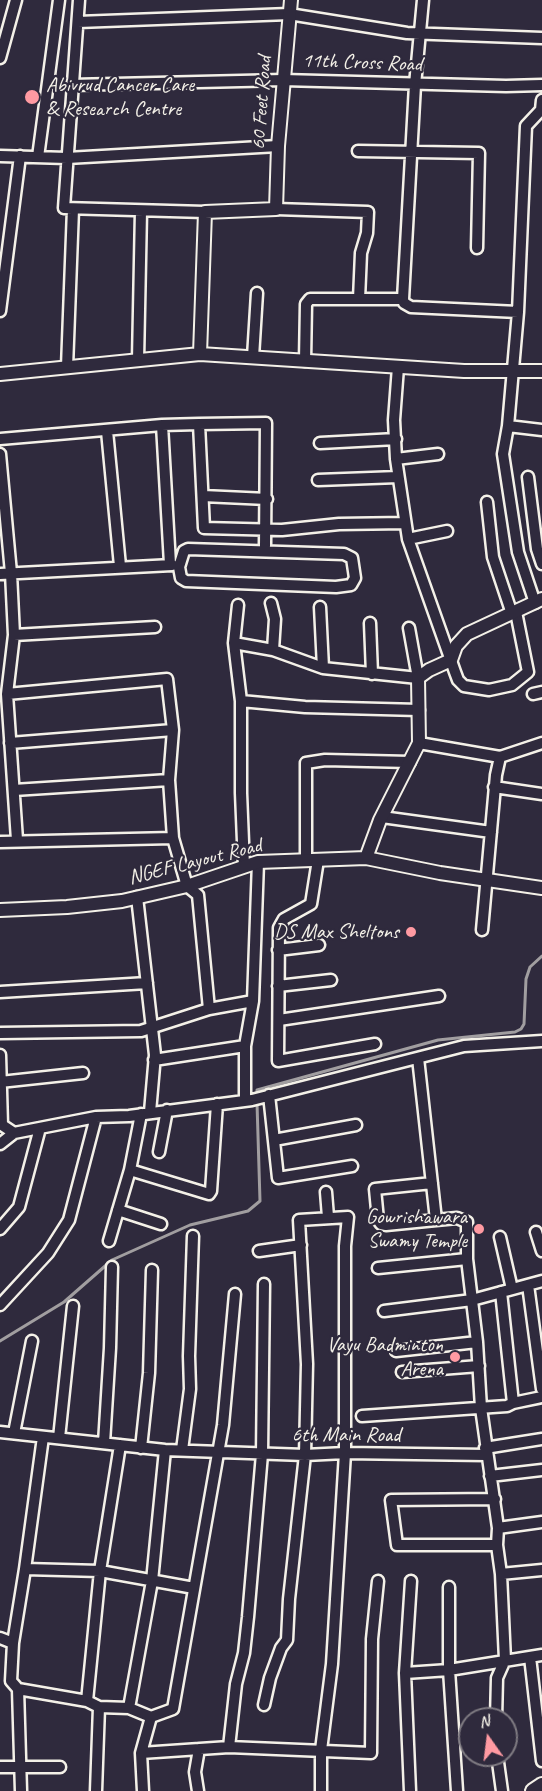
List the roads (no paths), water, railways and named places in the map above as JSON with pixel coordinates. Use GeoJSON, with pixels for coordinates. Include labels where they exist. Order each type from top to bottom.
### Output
{"type":"FeatureCollection","features":[{"type":"Feature","properties":{"kind":"street"},"geometry":{"type":"LineString","coordinates":[[0,58],[16,0]]}},
{"type":"Feature","properties":{"kind":"street"},"geometry":{"type":"LineString","coordinates":[[38,157],[59,0]]}},
{"type":"Feature","properties":{"kind":"street"},"geometry":{"type":"LineString","coordinates":[[80,0],[64,208],[205,212],[276,209],[368,212],[367,233],[361,253],[359,299]]}},
{"type":"Feature","properties":{"kind":"street","name":"60 Feet Road"},"geometry":{"type":"LineString","coordinates":[[276,209],[278,146],[291,0]]}},
{"type":"Feature","properties":{"kind":"street"},"geometry":{"type":"LineString","coordinates":[[423,0],[415,85],[404,303],[411,307],[518,312]]}},
{"type":"Feature","properties":{"kind":"street"},"geometry":{"type":"LineString","coordinates":[[78,22],[289,14],[421,34],[542,38]]}},
{"type":"Feature","properties":{"kind":"street","name":"11th Cross Road"},"geometry":{"type":"LineString","coordinates":[[72,85],[283,80],[415,85],[542,85]]}},
{"type":"Feature","properties":{"kind":"street"},"geometry":{"type":"LineString","coordinates":[[234,643],[273,650],[323,668],[418,678],[451,660],[456,646],[467,634],[538,601],[518,552],[503,454],[514,370],[526,126],[538,118],[542,100]]}},
{"type":"Feature","properties":{"kind":"street"},"geometry":{"type":"LineString","coordinates":[[0,156],[67,158],[278,146]]}},
{"type":"Feature","properties":{"kind":"street"},"geometry":{"type":"LineString","coordinates":[[358,151],[479,153],[477,248]]}},
{"type":"Feature","properties":{"kind":"street"},"geometry":{"type":"LineString","coordinates":[[0,311],[20,156]]}},
{"type":"Feature","properties":{"kind":"street"},"geometry":{"type":"LineString","coordinates":[[68,367],[73,209]]}},
{"type":"Feature","properties":{"kind":"street"},"geometry":{"type":"LineString","coordinates":[[138,360],[141,211]]}},
{"type":"Feature","properties":{"kind":"street"},"geometry":{"type":"LineString","coordinates":[[200,354],[205,212]]}},
{"type":"Feature","properties":{"kind":"street"},"geometry":{"type":"LineString","coordinates":[[253,357],[257,293]]}},
{"type":"Feature","properties":{"kind":"street"},"geometry":{"type":"LineString","coordinates":[[305,361],[307,301],[310,299],[403,299]]}},
{"type":"Feature","properties":{"kind":"street"},"geometry":{"type":"LineString","coordinates":[[0,374],[200,354],[464,371],[542,371]]}},
{"type":"Feature","properties":{"kind":"street"},"geometry":{"type":"LineString","coordinates":[[398,367],[394,420],[396,459],[408,539],[458,680],[464,686],[489,690],[512,685],[528,672],[514,613],[493,557],[486,502]]}},
{"type":"Feature","properties":{"kind":"street"},"geometry":{"type":"LineString","coordinates":[[0,439],[162,425],[266,423],[265,546]]}},
{"type":"Feature","properties":{"kind":"street"},"geometry":{"type":"LineString","coordinates":[[199,424],[204,528],[265,530],[405,522]]}},
{"type":"Feature","properties":{"kind":"street"},"geometry":{"type":"LineString","coordinates":[[162,425],[174,565],[181,578],[186,581],[336,587],[351,585],[355,578],[352,558],[344,554],[188,549],[174,565]]}},
{"type":"Feature","properties":{"kind":"street"},"geometry":{"type":"LineString","coordinates":[[508,426],[542,429]]}},
{"type":"Feature","properties":{"kind":"street"},"geometry":{"type":"LineString","coordinates":[[107,430],[120,566]]}},
{"type":"Feature","properties":{"kind":"street"},"geometry":{"type":"LineString","coordinates":[[320,443],[396,439]]}},
{"type":"Feature","properties":{"kind":"street"},"geometry":{"type":"LineString","coordinates":[[0,454],[6,574],[14,635],[7,694],[17,840]]}},
{"type":"Feature","properties":{"kind":"street"},"geometry":{"type":"LineString","coordinates":[[396,459],[438,454]]}},
{"type":"Feature","properties":{"kind":"street"},"geometry":{"type":"LineString","coordinates":[[318,480],[398,477]]}},
{"type":"Feature","properties":{"kind":"street"},"geometry":{"type":"LineString","coordinates":[[528,477],[537,549],[542,564]]}},
{"type":"Feature","properties":{"kind":"street"},"geometry":{"type":"LineString","coordinates":[[203,496],[267,499]]}},
{"type":"Feature","properties":{"kind":"street"},"geometry":{"type":"LineString","coordinates":[[408,539],[447,531]]}},
{"type":"Feature","properties":{"kind":"street"},"geometry":{"type":"LineString","coordinates":[[6,574],[120,566],[174,565]]}},
{"type":"Feature","properties":{"kind":"street"},"geometry":{"type":"LineString","coordinates":[[271,603],[274,620],[273,650]]}},
{"type":"Feature","properties":{"kind":"street"},"geometry":{"type":"LineString","coordinates":[[238,605],[234,643],[241,701],[244,866]]}},
{"type":"Feature","properties":{"kind":"street"},"geometry":{"type":"LineString","coordinates":[[320,607],[323,668]]}},
{"type":"Feature","properties":{"kind":"street"},"geometry":{"type":"LineString","coordinates":[[370,623],[372,674]]}},
{"type":"Feature","properties":{"kind":"street"},"geometry":{"type":"LineString","coordinates":[[14,635],[154,627]]}},
{"type":"Feature","properties":{"kind":"street"},"geometry":{"type":"LineString","coordinates":[[366,858],[382,817],[419,743],[418,678],[409,628]]}},
{"type":"Feature","properties":{"kind":"street"},"geometry":{"type":"LineString","coordinates":[[7,694],[167,679],[173,730],[169,780],[173,838],[187,886],[198,895],[209,1009]]}},
{"type":"Feature","properties":{"kind":"street"},"geometry":{"type":"LineString","coordinates":[[241,701],[305,707],[419,710]]}},
{"type":"Feature","properties":{"kind":"street"},"geometry":{"type":"LineString","coordinates":[[10,743],[173,730]]}},
{"type":"Feature","properties":{"kind":"street"},"geometry":{"type":"LineString","coordinates":[[419,743],[500,757],[542,742]]}},
{"type":"Feature","properties":{"kind":"street"},"geometry":{"type":"LineString","coordinates":[[482,930],[495,787],[500,757]]}},
{"type":"Feature","properties":{"kind":"street"},"geometry":{"type":"LineString","coordinates":[[375,1044],[278,1061],[279,928],[284,919],[311,904],[312,860],[306,763],[325,760],[410,762]]}},
{"type":"Feature","properties":{"kind":"street"},"geometry":{"type":"LineString","coordinates":[[14,790],[169,780]]}},
{"type":"Feature","properties":{"kind":"street"},"geometry":{"type":"LineString","coordinates":[[495,787],[542,794]]}},
{"type":"Feature","properties":{"kind":"street"},"geometry":{"type":"LineString","coordinates":[[382,817],[491,832]]}},
{"type":"Feature","properties":{"kind":"street"},"geometry":{"type":"LineString","coordinates":[[0,842],[173,838]]}},
{"type":"Feature","properties":{"kind":"street","name":"NGEF Layout Road"},"geometry":{"type":"LineString","coordinates":[[0,910],[67,907],[137,897],[187,886],[258,862],[366,858],[440,873],[542,888]]}},
{"type":"Feature","properties":{"kind":"street"},"geometry":{"type":"LineString","coordinates":[[258,862],[253,1001],[245,1046],[257,1098],[274,1140],[278,1178],[352,1166]]}},
{"type":"Feature","properties":{"kind":"street"},"geometry":{"type":"LineString","coordinates":[[109,1241],[145,1113],[154,1060],[137,897]]}},
{"type":"Feature","properties":{"kind":"street"},"geometry":{"type":"LineString","coordinates":[[278,950],[319,945]]}},
{"type":"Feature","properties":{"kind":"street"},"geometry":{"type":"LineString","coordinates":[[278,986],[331,980]]}},
{"type":"Feature","properties":{"kind":"street"},"geometry":{"type":"LineString","coordinates":[[0,992],[147,983]]}},
{"type":"Feature","properties":{"kind":"street"},"geometry":{"type":"LineString","coordinates":[[279,1020],[439,996]]}},
{"type":"Feature","properties":{"kind":"street"},"geometry":{"type":"LineString","coordinates":[[0,1033],[141,1031],[209,1009],[253,1001]]}},
{"type":"Feature","properties":{"kind":"street"},"geometry":{"type":"LineString","coordinates":[[0,1144],[14,1133],[96,1117],[129,1116],[257,1098],[464,1046],[542,1041]]}},
{"type":"Feature","properties":{"kind":"street"},"geometry":{"type":"LineString","coordinates":[[154,1060],[245,1046]]}},
{"type":"Feature","properties":{"kind":"street"},"geometry":{"type":"LineString","coordinates":[[0,1055],[1,1125],[14,1133]]}},
{"type":"Feature","properties":{"kind":"street"},"geometry":{"type":"LineString","coordinates":[[418,1058],[436,1220]]}},
{"type":"Feature","properties":{"kind":"street"},"geometry":{"type":"LineString","coordinates":[[0,1082],[83,1073]]}},
{"type":"Feature","properties":{"kind":"street"},"geometry":{"type":"LineString","coordinates":[[130,1170],[209,1194],[217,1104]]}},
{"type":"Feature","properties":{"kind":"street"},"geometry":{"type":"LineString","coordinates":[[159,1152],[167,1110]]}},
{"type":"Feature","properties":{"kind":"street"},"geometry":{"type":"LineString","coordinates":[[0,1305],[48,1253],[69,1220],[96,1117]]}},
{"type":"Feature","properties":{"kind":"street"},"geometry":{"type":"LineString","coordinates":[[274,1140],[356,1125]]}},
{"type":"Feature","properties":{"kind":"street"},"geometry":{"type":"LineString","coordinates":[[0,1229],[19,1207],[40,1128]]}},
{"type":"Feature","properties":{"kind":"street"},"geometry":{"type":"LineString","coordinates":[[432,1183],[375,1189],[378,1220],[386,1225],[457,1218],[467,1222],[467,1259],[477,1342],[481,1408],[486,1452],[495,1498],[501,1574],[505,1660],[497,1678],[496,1707]]}},
{"type":"Feature","properties":{"kind":"street"},"geometry":{"type":"LineString","coordinates":[[326,1192],[328,1217]]}},
{"type":"Feature","properties":{"kind":"street"},"geometry":{"type":"LineString","coordinates":[[118,1210],[161,1224]]}},
{"type":"Feature","properties":{"kind":"street"},"geometry":{"type":"LineString","coordinates":[[264,1705],[270,1678],[281,1648],[287,1640],[304,1455],[307,1364],[299,1220],[348,1217],[345,1246],[345,1454],[332,1664],[321,1750],[321,1791]]}},
{"type":"Feature","properties":{"kind":"street"},"geometry":{"type":"LineString","coordinates":[[537,1232],[542,1251]]}},
{"type":"Feature","properties":{"kind":"street"},"geometry":{"type":"LineString","coordinates":[[182,1450],[190,1389],[193,1236]]}},
{"type":"Feature","properties":{"kind":"street"},"geometry":{"type":"LineString","coordinates":[[500,1237],[507,1291],[513,1403]]}},
{"type":"Feature","properties":{"kind":"street"},"geometry":{"type":"LineString","coordinates":[[259,1251],[301,1245]]}},
{"type":"Feature","properties":{"kind":"street"},"geometry":{"type":"LineString","coordinates":[[378,1268],[467,1259]]}},
{"type":"Feature","properties":{"kind":"street"},"geometry":{"type":"LineString","coordinates":[[104,1443],[112,1267]]}},
{"type":"Feature","properties":{"kind":"street"},"geometry":{"type":"LineString","coordinates":[[141,1448],[149,1373],[152,1269]]}},
{"type":"Feature","properties":{"kind":"street"},"geometry":{"type":"LineString","coordinates":[[384,1311],[472,1300],[542,1281]]}},
{"type":"Feature","properties":{"kind":"street"},"geometry":{"type":"LineString","coordinates":[[229,1747],[236,1684],[244,1653],[262,1454],[264,1284]]}},
{"type":"Feature","properties":{"kind":"street"},"geometry":{"type":"LineString","coordinates":[[528,1285],[542,1389]]}},
{"type":"Feature","properties":{"kind":"street"},"geometry":{"type":"LineString","coordinates":[[10,1684],[87,1701],[99,1707],[129,1708],[151,1717],[172,1709],[219,1451],[229,1372],[234,1294]]}},
{"type":"Feature","properties":{"kind":"street"},"geometry":{"type":"LineString","coordinates":[[59,1438],[73,1306]]}},
{"type":"Feature","properties":{"kind":"street"},"geometry":{"type":"LineString","coordinates":[[14,1433],[32,1341]]}},
{"type":"Feature","properties":{"kind":"street"},"geometry":{"type":"LineString","coordinates":[[396,1351],[477,1342]]}},
{"type":"Feature","properties":{"kind":"street"},"geometry":{"type":"LineString","coordinates":[[402,1372],[479,1366]]}},
{"type":"Feature","properties":{"kind":"street"},"geometry":{"type":"LineString","coordinates":[[362,1416],[507,1406],[542,1397]]}},
{"type":"Feature","properties":{"kind":"street","name":"6th Main Road"},"geometry":{"type":"LineString","coordinates":[[0,1432],[165,1450],[304,1455],[486,1452],[542,1440]]}},
{"type":"Feature","properties":{"kind":"street"},"geometry":{"type":"LineString","coordinates":[[21,1791],[10,1684],[13,1643],[43,1437]]}},
{"type":"Feature","properties":{"kind":"street"},"geometry":{"type":"LineString","coordinates":[[87,1701],[100,1571],[120,1445]]}},
{"type":"Feature","properties":{"kind":"street"},"geometry":{"type":"LineString","coordinates":[[129,1708],[152,1581],[165,1450]]}},
{"type":"Feature","properties":{"kind":"street"},"geometry":{"type":"LineString","coordinates":[[490,1476],[542,1470]]}},
{"type":"Feature","properties":{"kind":"street"},"geometry":{"type":"LineString","coordinates":[[495,1498],[391,1500],[397,1545],[497,1545]]}},
{"type":"Feature","properties":{"kind":"street"},"geometry":{"type":"LineString","coordinates":[[498,1528],[542,1522]]}},
{"type":"Feature","properties":{"kind":"street"},"geometry":{"type":"LineString","coordinates":[[25,1569],[100,1571],[194,1588]]}},
{"type":"Feature","properties":{"kind":"street"},"geometry":{"type":"LineString","coordinates":[[501,1574],[542,1569]]}},
{"type":"Feature","properties":{"kind":"street"},"geometry":{"type":"LineString","coordinates":[[141,1753],[229,1747],[371,1753],[372,1639],[378,1581]]}},
{"type":"Feature","properties":{"kind":"street"},"geometry":{"type":"LineString","coordinates":[[410,1791],[405,1672],[411,1581]]}},
{"type":"Feature","properties":{"kind":"street"},"geometry":{"type":"LineString","coordinates":[[449,1587],[449,1670],[457,1791]]}},
{"type":"Feature","properties":{"kind":"street"},"geometry":{"type":"LineString","coordinates":[[0,1638],[13,1643]]}},
{"type":"Feature","properties":{"kind":"street"},"geometry":{"type":"LineString","coordinates":[[405,1672],[449,1670],[542,1655]]}},
{"type":"Feature","properties":{"kind":"street"},"geometry":{"type":"LineString","coordinates":[[530,1657],[542,1761]]}},
{"type":"Feature","properties":{"kind":"street"},"geometry":{"type":"LineString","coordinates":[[96,1791],[99,1707]]}},
{"type":"Feature","properties":{"kind":"street"},"geometry":{"type":"LineString","coordinates":[[143,1791],[141,1753],[151,1717]]}},
{"type":"Feature","properties":{"kind":"street"},"geometry":{"type":"LineString","coordinates":[[198,1791],[195,1772],[199,1749]]}},
{"type":"Feature","properties":{"kind":"street"},"geometry":{"type":"LineString","coordinates":[[0,1767],[60,1767]]}},
{"type":"Feature","properties":{"kind":"street"},"geometry":{"type":"LineString","coordinates":[[499,1767],[502,1791]]}},
{"type":"Feature","properties":{"kind":"waterway"},"geometry":{"type":"LineString","coordinates":[[257,1096],[257,1090],[438,1040],[515,1032],[524,1024],[526,979],[530,967],[542,956]]}},
{"type":"Feature","properties":{"kind":"waterway"},"geometry":{"type":"LineString","coordinates":[[0,1341],[64,1302],[112,1260],[190,1225],[248,1211],[260,1201],[257,1103]]}},
{"type":"Feature","properties":{"kind":"place","name":"Abivrud Cancer Care & Research Centre"},"geometry":{"type":"Point","coordinates":[32,97]}},
{"type":"Feature","properties":{"kind":"place","name":"DS Max Sheltons"},"geometry":{"type":"Point","coordinates":[411,932]}},
{"type":"Feature","properties":{"kind":"place","name":"Gowrishawara Swamy Temple"},"geometry":{"type":"Point","coordinates":[479,1229]}},
{"type":"Feature","properties":{"kind":"place","name":"Vayu Badminton Arena"},"geometry":{"type":"Point","coordinates":[455,1357]}}]}
